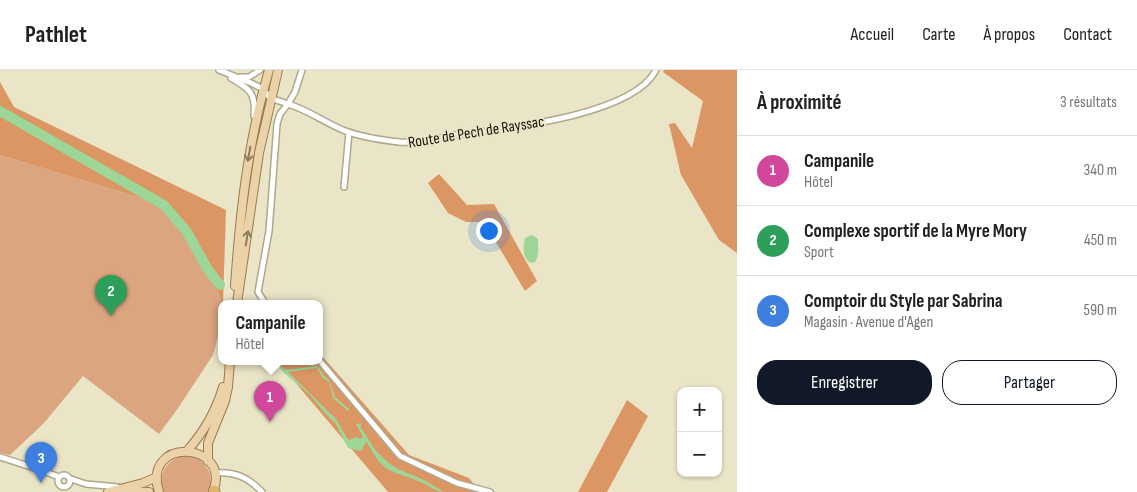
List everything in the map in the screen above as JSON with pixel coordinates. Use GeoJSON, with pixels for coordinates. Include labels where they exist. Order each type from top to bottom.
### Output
{"type":"FeatureCollection","features":[{"type":"Feature","properties":{"kind":"main road"},"geometry":{"type":"LineString","coordinates":[[236,300],[241,210],[246,168],[269,70]]}},
{"type":"Feature","properties":{"kind":"main road"},"geometry":{"type":"LineString","coordinates":[[236,300],[259,152],[278,70]]}},
{"type":"Feature","properties":{"kind":"main road"},"geometry":{"type":"LineString","coordinates":[[187,451],[210,420],[219,400],[229,365]]}},
{"type":"Feature","properties":{"kind":"main road"},"geometry":{"type":"LineString","coordinates":[[208,461],[208,443],[228,387],[230,365]]}},
{"type":"Feature","properties":{"kind":"main road"},"geometry":{"type":"LineString","coordinates":[[159,492],[157,477],[163,462],[178,452],[187,451],[195,452],[208,461],[215,474],[214,491]]}},
{"type":"Feature","properties":{"kind":"main road"},"geometry":{"type":"LineString","coordinates":[[109,492],[143,483],[157,477]]}},
{"type":"Feature","properties":{"kind":"main road"},"geometry":{"type":"LineString","coordinates":[[109,492],[149,492]]}},
{"type":"Feature","properties":{"kind":"street"},"geometry":{"type":"LineString","coordinates":[[218,70],[245,78],[260,70]]}},
{"type":"Feature","properties":{"kind":"street"},"geometry":{"type":"LineString","coordinates":[[218,70],[264,89],[270,98]]}},
{"type":"Feature","properties":{"kind":"street"},"geometry":{"type":"LineString","coordinates":[[218,70],[248,88],[253,94],[255,105],[254,133]]}},
{"type":"Feature","properties":{"kind":"street"},"geometry":{"type":"LineString","coordinates":[[263,300],[258,292],[269,230],[277,124],[280,114],[295,92],[302,70]]}},
{"type":"Feature","properties":{"kind":"street","name":"Route de Pech de Rayssac"},"geometry":{"type":"LineString","coordinates":[[270,98],[299,108],[349,132],[401,143],[506,128],[566,117],[592,110],[628,96],[643,86],[656,70]]}},
{"type":"Feature","properties":{"kind":"street"},"geometry":{"type":"LineString","coordinates":[[344,187],[349,132]]}},
{"type":"Feature","properties":{"kind":"street"},"geometry":{"type":"LineString","coordinates":[[323,365],[400,456],[457,483],[490,492]]}},
{"type":"Feature","properties":{"kind":"street"},"geometry":{"type":"LineString","coordinates":[[0,457],[41,470],[59,478]]}},
{"type":"Feature","properties":{"kind":"street"},"geometry":{"type":"LineString","coordinates":[[215,474],[236,474],[242,476],[262,492]]}},
{"type":"Feature","properties":{"kind":"street"},"geometry":{"type":"LineString","coordinates":[[59,478],[62,475],[66,475],[71,479],[86,484],[126,488]]}},
{"type":"Feature","properties":{"kind":"street"},"geometry":{"type":"LineString","coordinates":[[59,478],[58,483],[62,487],[68,486],[71,479]]}},
{"type":"Feature","properties":{"kind":"shaded area"},"geometry":{"type":"Polygon","coordinates":[[[664,70],[737,70],[737,253],[719,240],[681,175],[669,124],[675,123],[692,148],[703,101],[663,72],[664,70]]]}},
{"type":"Feature","properties":{"kind":"shaded area"},"geometry":{"type":"Polygon","coordinates":[[[0,82],[14,107],[226,210],[223,300],[221,300],[182,228],[164,205],[0,155],[0,82]]]}},
{"type":"Feature","properties":{"kind":"shaded area"},"geometry":{"type":"Polygon","coordinates":[[[0,155],[164,205],[182,228],[221,300],[218,300],[218,337],[213,355],[159,434],[83,376],[44,423],[10,455],[0,453],[0,155]]]}},
{"type":"Feature","properties":{"kind":"shaded area"},"geometry":{"type":"Polygon","coordinates":[[[439,174],[467,205],[494,204],[537,281],[525,291],[484,222],[466,222],[448,213],[428,183],[439,174]]]}},
{"type":"Feature","properties":{"kind":"shaded area"},"geometry":{"type":"Polygon","coordinates":[[[532,235],[538,239],[538,254],[534,263],[529,262],[525,257],[524,251],[525,238],[532,235]]]}},
{"type":"Feature","properties":{"kind":"shaded area"},"geometry":{"type":"Polygon","coordinates":[[[323,357],[409,455],[469,478],[480,492],[388,492],[280,365],[323,365],[323,357]]]}},
{"type":"Feature","properties":{"kind":"shaded area"},"geometry":{"type":"Polygon","coordinates":[[[278,365],[286,370],[316,366],[319,368],[329,380],[335,397],[350,410],[348,411],[333,398],[329,382],[323,378],[317,368],[288,372],[336,419],[349,440],[363,437],[356,424],[362,423],[360,426],[376,451],[390,464],[444,492],[389,470],[379,461],[366,441],[362,450],[348,448],[336,424],[310,395],[283,372],[278,365]]]}},
{"type":"Feature","properties":{"kind":"shaded area"},"geometry":{"type":"Polygon","coordinates":[[[627,400],[648,416],[607,492],[578,492],[627,400]]]}},
{"type":"Feature","properties":{"kind":"shaded area"},"geometry":{"type":"Polygon","coordinates":[[[183,456],[197,459],[206,466],[211,478],[208,492],[164,492],[162,474],[164,469],[172,461],[183,456]]]}},
{"type":"Feature","properties":{"kind":"waterway"},"geometry":{"type":"LineString","coordinates":[[0,111],[164,205],[187,232],[207,268],[220,285]]}},
{"type":"Feature","properties":{"kind":"place","name":"Complexe sportif de la Myre Mory"},"geometry":{"type":"Point","coordinates":[111,316]}},
{"type":"Feature","properties":{"kind":"place","name":"Campanile"},"geometry":{"type":"Point","coordinates":[270,422]}},
{"type":"Feature","properties":{"kind":"place","name":"Comptoir du Style par Sabrina"},"geometry":{"type":"Point","coordinates":[41,483]}}]}
